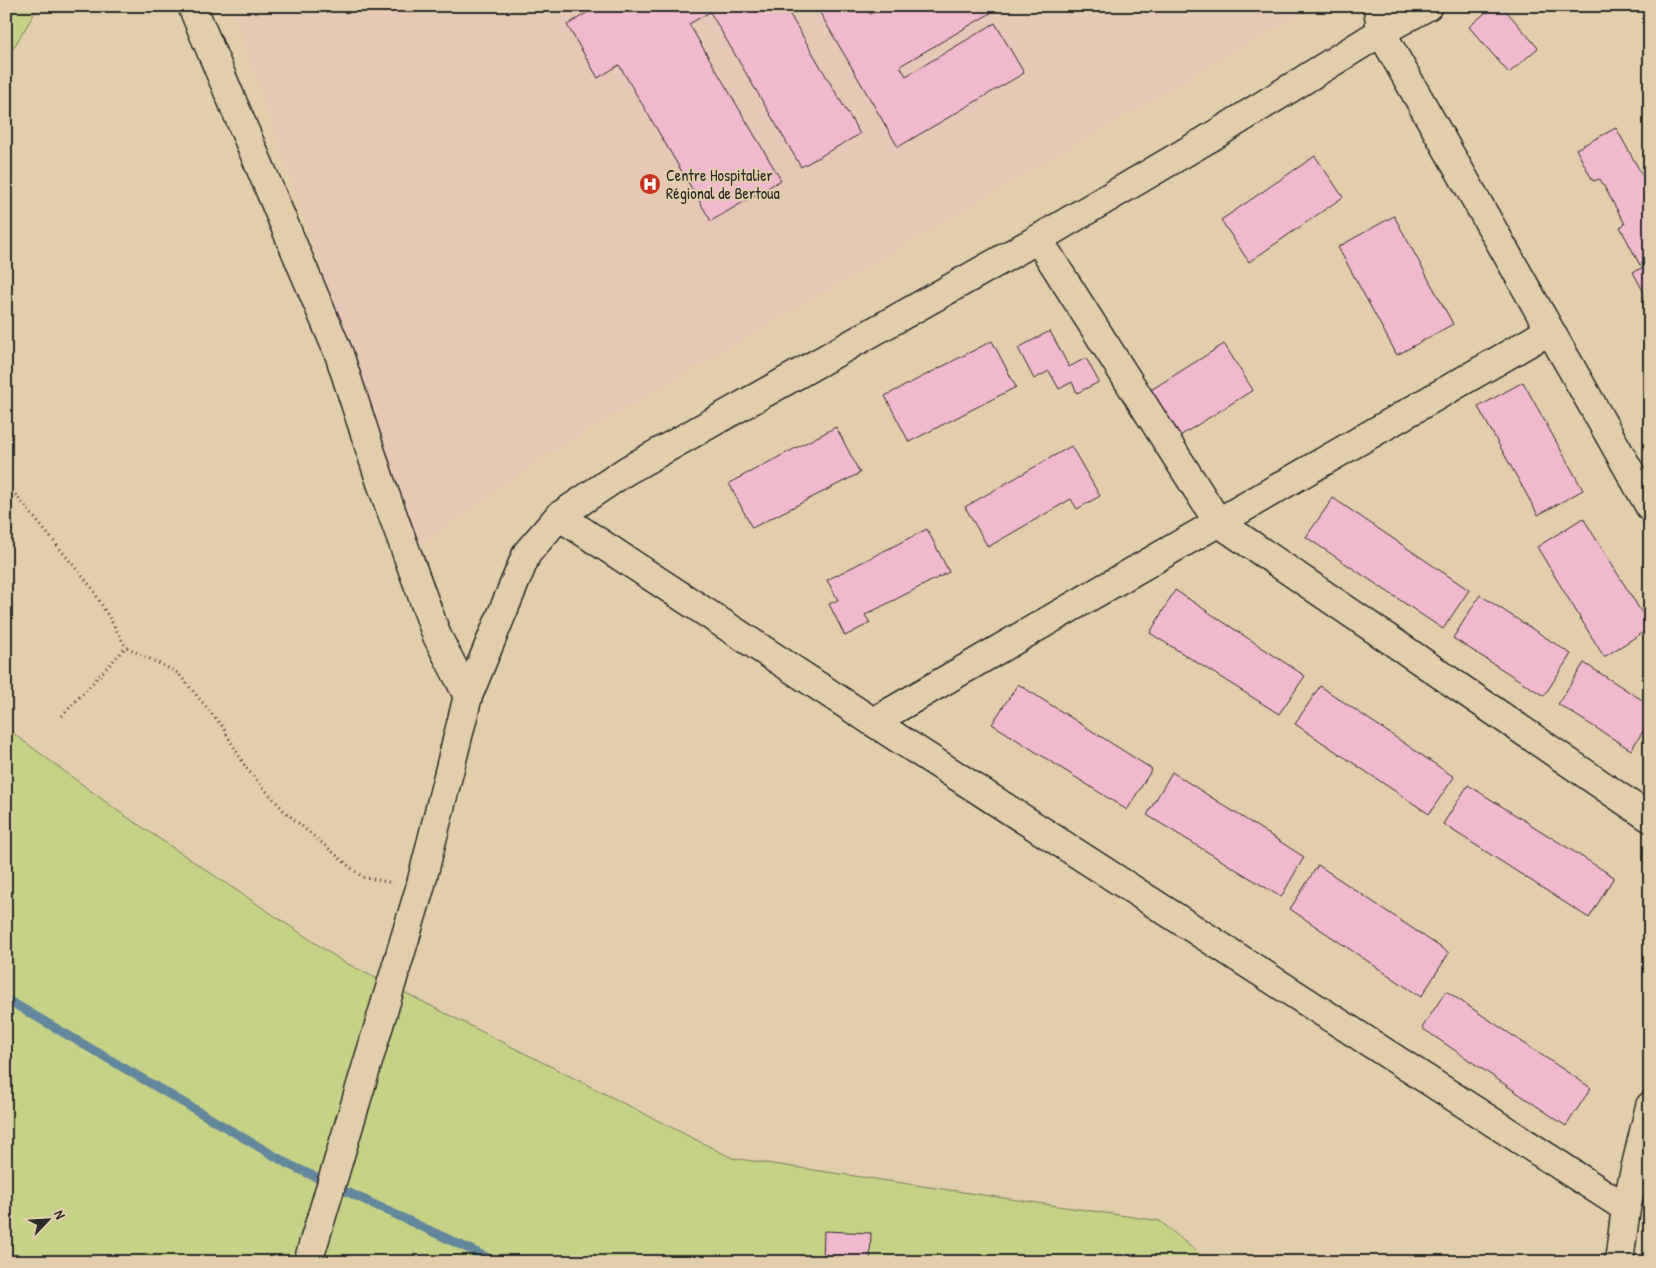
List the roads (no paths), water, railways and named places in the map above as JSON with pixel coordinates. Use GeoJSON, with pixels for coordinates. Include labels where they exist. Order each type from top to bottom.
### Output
{"type":"FeatureCollection","features":[{"type":"Feature","properties":{"kind":"street"},"geometry":{"type":"LineString","coordinates":[[192,6],[339,354],[380,483],[437,636],[468,696]]}},
{"type":"Feature","properties":{"kind":"street"},"geometry":{"type":"LineString","coordinates":[[308,1262],[420,888],[468,696],[527,553],[559,516],[626,471],[1038,239],[1214,136],[1379,19],[1428,6]]}},
{"type":"Feature","properties":{"kind":"street"},"geometry":{"type":"LineString","coordinates":[[1379,19],[1549,331],[1650,506]]}},
{"type":"Feature","properties":{"kind":"street"},"geometry":{"type":"LineString","coordinates":[[1038,239],[1218,522],[1650,818]]}},
{"type":"Feature","properties":{"kind":"street"},"geometry":{"type":"LineString","coordinates":[[872,722],[1549,331]]}},
{"type":"Feature","properties":{"kind":"street"},"geometry":{"type":"LineString","coordinates":[[559,516],[872,722],[1626,1208]]}},
{"type":"Feature","properties":{"kind":"street"},"geometry":{"type":"LineString","coordinates":[[1619,1262],[1626,1208],[1650,1106]]}},
{"type":"Feature","properties":{"kind":"waterway"},"geometry":{"type":"LineString","coordinates":[[6,999],[290,1165],[497,1262]]}},
{"type":"Feature","properties":{"kind":"place","name":"Centre Hospitalier Régional de Bertoua"},"geometry":{"type":"Point","coordinates":[650,184]}}]}
